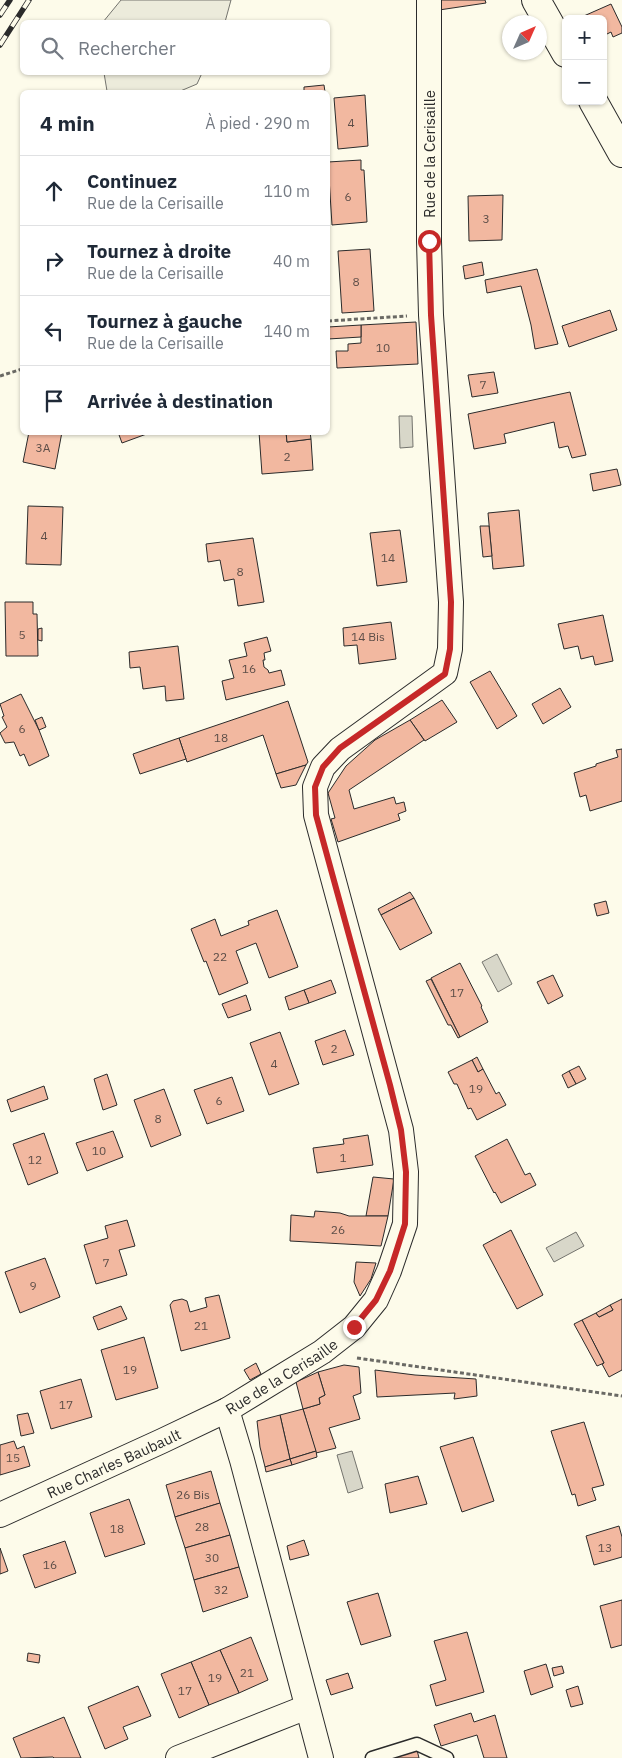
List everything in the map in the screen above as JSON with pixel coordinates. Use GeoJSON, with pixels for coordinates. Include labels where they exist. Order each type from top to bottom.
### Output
{"type":"FeatureCollection","features":[{"type":"Feature","properties":{"kind":"street","name":"Rue de la Cerisaille"},"geometry":{"type":"LineString","coordinates":[[321,1758],[227,1410],[322,1352],[354,1327],[376,1300],[390,1271],[405,1224],[406,1172],[401,1130],[316,815],[315,787],[323,767],[340,748],[445,674],[450,649],[451,602],[431,315],[429,241],[429,0]]}},
{"type":"Feature","properties":{"kind":"street"},"geometry":{"type":"LineString","coordinates":[[536,0],[562,46]]}},
{"type":"Feature","properties":{"kind":"street"},"geometry":{"type":"LineString","coordinates":[[595,105],[622,152]]}},
{"type":"Feature","properties":{"kind":"street","name":"Rue Charles Baubault"},"geometry":{"type":"LineString","coordinates":[[0,1515],[227,1410]]}},
{"type":"Feature","properties":{"kind":"street"},"geometry":{"type":"LineString","coordinates":[[178,1758],[307,1707]]}},
{"type":"Feature","properties":{"kind":"lane"},"geometry":{"type":"LineString","coordinates":[[372,1758],[417,1744],[447,1758]]}},
{"type":"Feature","properties":{"kind":"path"},"geometry":{"type":"LineString","coordinates":[[330,321],[431,315]]}},
{"type":"Feature","properties":{"kind":"path"},"geometry":{"type":"LineString","coordinates":[[0,376],[20,370]]}},
{"type":"Feature","properties":{"kind":"path"},"geometry":{"type":"LineString","coordinates":[[322,1352],[622,1396]]}},
{"type":"Feature","properties":{"kind":"shaded area"},"geometry":{"type":"Polygon","coordinates":[[[121,0],[231,0],[226,20],[105,20],[121,0]]]}},
{"type":"Feature","properties":{"kind":"shaded area"},"geometry":{"type":"Polygon","coordinates":[[[104,75],[201,75],[197,84],[183,90],[107,90],[104,75]]]}},
{"type":"Feature","properties":{"kind":"shaded area"},"geometry":{"type":"Polygon","coordinates":[[[399,416],[412,416],[413,447],[400,448],[399,416]]]}},
{"type":"Feature","properties":{"kind":"shaded area"},"geometry":{"type":"Polygon","coordinates":[[[497,954],[512,984],[498,992],[482,962],[497,954]]]}},
{"type":"Feature","properties":{"kind":"shaded area"},"geometry":{"type":"Polygon","coordinates":[[[576,1232],[584,1246],[554,1262],[546,1248],[576,1232]]]}},
{"type":"Feature","properties":{"kind":"shaded area"},"geometry":{"type":"Polygon","coordinates":[[[352,1451],[363,1488],[348,1493],[337,1455],[352,1451]]]}},
{"type":"Feature","properties":{"kind":"building"},"geometry":{"type":"Polygon","coordinates":[[[441,0],[485,0],[486,3],[439,10],[441,0]]]}},
{"type":"Feature","properties":{"kind":"building"},"geometry":{"type":"Polygon","coordinates":[[[611,4],[622,27],[622,33],[613,37],[611,32],[607,34],[607,15],[586,15],[611,4]]]}},
{"type":"Feature","properties":{"kind":"building"},"geometry":{"type":"Polygon","coordinates":[[[324,85],[325,90],[304,90],[304,87],[324,85]]]}},
{"type":"Feature","properties":{"kind":"building"},"geometry":{"type":"Polygon","coordinates":[[[365,95],[368,146],[338,149],[334,98],[365,95]]]}},
{"type":"Feature","properties":{"kind":"building"},"geometry":{"type":"Polygon","coordinates":[[[361,160],[361,170],[364,170],[367,222],[332,225],[330,162],[361,160]]]}},
{"type":"Feature","properties":{"kind":"building"},"geometry":{"type":"Polygon","coordinates":[[[503,195],[502,240],[469,241],[468,196],[503,195]]]}},
{"type":"Feature","properties":{"kind":"building"},"geometry":{"type":"Polygon","coordinates":[[[370,249],[374,311],[342,313],[338,251],[370,249]]]}},
{"type":"Feature","properties":{"kind":"building"},"geometry":{"type":"Polygon","coordinates":[[[482,262],[484,275],[465,279],[463,266],[482,262]]]}},
{"type":"Feature","properties":{"kind":"building"},"geometry":{"type":"Polygon","coordinates":[[[537,269],[558,344],[535,349],[521,286],[487,293],[485,280],[537,269]]]}},
{"type":"Feature","properties":{"kind":"building"},"geometry":{"type":"Polygon","coordinates":[[[610,310],[617,330],[569,347],[562,326],[610,310]]]}},
{"type":"Feature","properties":{"kind":"building"},"geometry":{"type":"Polygon","coordinates":[[[416,322],[418,364],[337,368],[336,351],[348,351],[348,344],[361,343],[361,325],[416,322]]]}},
{"type":"Feature","properties":{"kind":"building"},"geometry":{"type":"Polygon","coordinates":[[[361,325],[361,337],[330,339],[330,327],[361,325]]]}},
{"type":"Feature","properties":{"kind":"building"},"geometry":{"type":"Polygon","coordinates":[[[494,372],[498,393],[472,397],[468,375],[494,372]]]}},
{"type":"Feature","properties":{"kind":"building"},"geometry":{"type":"Polygon","coordinates":[[[570,392],[586,455],[572,458],[568,446],[559,448],[554,422],[504,434],[506,443],[474,449],[468,414],[570,392]]]}},
{"type":"Feature","properties":{"kind":"building"},"geometry":{"type":"Polygon","coordinates":[[[28,435],[61,435],[55,469],[23,462],[28,435]]]}},
{"type":"Feature","properties":{"kind":"building"},"geometry":{"type":"Polygon","coordinates":[[[119,435],[144,435],[122,443],[119,435]]]}},
{"type":"Feature","properties":{"kind":"building"},"geometry":{"type":"Polygon","coordinates":[[[259,435],[286,435],[287,442],[311,439],[313,470],[262,474],[259,435]]]}},
{"type":"Feature","properties":{"kind":"building"},"geometry":{"type":"Polygon","coordinates":[[[286,435],[310,435],[311,439],[287,442],[286,435]]]}},
{"type":"Feature","properties":{"kind":"building"},"geometry":{"type":"Polygon","coordinates":[[[617,469],[621,485],[593,491],[590,474],[617,469]]]}},
{"type":"Feature","properties":{"kind":"building"},"geometry":{"type":"Polygon","coordinates":[[[28,506],[63,507],[61,565],[26,564],[28,506]]]}},
{"type":"Feature","properties":{"kind":"building"},"geometry":{"type":"Polygon","coordinates":[[[519,510],[524,566],[493,569],[488,513],[519,510]]]}},
{"type":"Feature","properties":{"kind":"building"},"geometry":{"type":"Polygon","coordinates":[[[480,526],[489,526],[492,556],[483,557],[480,526]]]}},
{"type":"Feature","properties":{"kind":"building"},"geometry":{"type":"Polygon","coordinates":[[[400,530],[407,582],[377,586],[370,533],[400,530]]]}},
{"type":"Feature","properties":{"kind":"building"},"geometry":{"type":"Polygon","coordinates":[[[253,538],[264,602],[238,606],[234,579],[224,581],[220,560],[208,562],[206,544],[253,538]]]}},
{"type":"Feature","properties":{"kind":"building"},"geometry":{"type":"Polygon","coordinates":[[[5,602],[33,602],[33,614],[37,614],[38,656],[6,656],[5,602]]]}},
{"type":"Feature","properties":{"kind":"building"},"geometry":{"type":"Polygon","coordinates":[[[603,615],[613,661],[595,665],[593,656],[581,659],[578,646],[564,649],[558,624],[603,615]]]}},
{"type":"Feature","properties":{"kind":"building"},"geometry":{"type":"Polygon","coordinates":[[[391,622],[396,659],[359,664],[357,645],[344,646],[343,628],[391,622]]]}},
{"type":"Feature","properties":{"kind":"building"},"geometry":{"type":"Polygon","coordinates":[[[42,628],[42,641],[38,640],[38,629],[42,628]]]}},
{"type":"Feature","properties":{"kind":"building"},"geometry":{"type":"Polygon","coordinates":[[[267,637],[271,651],[264,653],[264,667],[269,673],[281,670],[285,685],[226,700],[222,681],[234,678],[229,660],[247,656],[244,643],[267,637]]]}},
{"type":"Feature","properties":{"kind":"building"},"geometry":{"type":"Polygon","coordinates":[[[178,646],[184,699],[166,701],[165,686],[143,689],[140,667],[130,668],[129,652],[178,646]]]}},
{"type":"Feature","properties":{"kind":"building"},"geometry":{"type":"Polygon","coordinates":[[[490,671],[517,716],[497,729],[470,682],[490,671]]]}},
{"type":"Feature","properties":{"kind":"building"},"geometry":{"type":"Polygon","coordinates":[[[560,688],[571,707],[543,724],[532,704],[560,688]]]}},
{"type":"Feature","properties":{"kind":"building"},"geometry":{"type":"Polygon","coordinates":[[[21,694],[39,730],[49,756],[29,766],[24,754],[20,756],[14,742],[5,743],[0,733],[7,727],[2,717],[4,716],[0,704],[21,694]]]}},
{"type":"Feature","properties":{"kind":"building"},"geometry":{"type":"Polygon","coordinates":[[[442,700],[457,722],[425,741],[410,720],[442,700]]]}},
{"type":"Feature","properties":{"kind":"building"},"geometry":{"type":"Polygon","coordinates":[[[288,701],[308,762],[306,765],[276,774],[263,735],[187,762],[179,738],[288,701]]]}},
{"type":"Feature","properties":{"kind":"building"},"geometry":{"type":"Polygon","coordinates":[[[42,717],[46,727],[39,730],[35,720],[42,717]]]}},
{"type":"Feature","properties":{"kind":"building"},"geometry":{"type":"Polygon","coordinates":[[[410,720],[424,740],[349,790],[354,809],[394,797],[396,804],[404,802],[406,811],[398,814],[400,820],[338,842],[331,819],[335,818],[328,793],[346,766],[375,740],[410,720]]]}},
{"type":"Feature","properties":{"kind":"building"},"geometry":{"type":"Polygon","coordinates":[[[179,738],[186,759],[140,774],[133,754],[179,738]]]}},
{"type":"Feature","properties":{"kind":"building"},"geometry":{"type":"Polygon","coordinates":[[[622,749],[622,801],[590,811],[586,795],[580,797],[574,773],[618,757],[616,750],[622,749]]]}},
{"type":"Feature","properties":{"kind":"building"},"geometry":{"type":"Polygon","coordinates":[[[306,765],[296,785],[281,788],[276,774],[306,765]]]}},
{"type":"Feature","properties":{"kind":"building"},"geometry":{"type":"Polygon","coordinates":[[[410,892],[414,898],[381,915],[378,909],[410,892]]]}},
{"type":"Feature","properties":{"kind":"building"},"geometry":{"type":"Polygon","coordinates":[[[414,898],[432,933],[400,950],[381,915],[414,898]]]}},
{"type":"Feature","properties":{"kind":"building"},"geometry":{"type":"Polygon","coordinates":[[[606,901],[609,913],[597,916],[594,904],[606,901]]]}},
{"type":"Feature","properties":{"kind":"building"},"geometry":{"type":"Polygon","coordinates":[[[277,910],[298,967],[269,978],[256,943],[236,951],[248,983],[219,995],[191,929],[215,919],[221,936],[249,925],[248,921],[277,910]]]}},
{"type":"Feature","properties":{"kind":"building"},"geometry":{"type":"Polygon","coordinates":[[[460,963],[488,1022],[460,1037],[431,978],[460,963]]]}},
{"type":"Feature","properties":{"kind":"building"},"geometry":{"type":"Polygon","coordinates":[[[553,975],[563,996],[548,1004],[537,982],[553,975]]]}},
{"type":"Feature","properties":{"kind":"building"},"geometry":{"type":"Polygon","coordinates":[[[431,979],[460,1037],[458,1038],[451,1025],[448,1025],[426,981],[431,979]]]}},
{"type":"Feature","properties":{"kind":"building"},"geometry":{"type":"Polygon","coordinates":[[[331,980],[336,993],[309,1003],[304,990],[331,980]]]}},
{"type":"Feature","properties":{"kind":"building"},"geometry":{"type":"Polygon","coordinates":[[[304,990],[309,1003],[289,1010],[285,997],[304,990]]]}},
{"type":"Feature","properties":{"kind":"building"},"geometry":{"type":"Polygon","coordinates":[[[246,995],[251,1010],[228,1018],[222,1004],[246,995]]]}},
{"type":"Feature","properties":{"kind":"building"},"geometry":{"type":"Polygon","coordinates":[[[345,1030],[354,1055],[323,1065],[315,1041],[345,1030]]]}},
{"type":"Feature","properties":{"kind":"building"},"geometry":{"type":"Polygon","coordinates":[[[280,1032],[299,1084],[269,1095],[250,1043],[280,1032]]]}},
{"type":"Feature","properties":{"kind":"building"},"geometry":{"type":"Polygon","coordinates":[[[477,1057],[483,1069],[478,1072],[472,1060],[477,1057]]]}},
{"type":"Feature","properties":{"kind":"building"},"geometry":{"type":"Polygon","coordinates":[[[472,1060],[478,1072],[483,1069],[496,1094],[499,1092],[506,1105],[477,1120],[471,1108],[468,1109],[457,1084],[454,1084],[448,1072],[472,1060]]]}},
{"type":"Feature","properties":{"kind":"building"},"geometry":{"type":"Polygon","coordinates":[[[579,1066],[586,1079],[576,1084],[569,1071],[579,1066]]]}},
{"type":"Feature","properties":{"kind":"building"},"geometry":{"type":"Polygon","coordinates":[[[569,1071],[576,1084],[568,1088],[562,1075],[569,1071]]]}},
{"type":"Feature","properties":{"kind":"building"},"geometry":{"type":"Polygon","coordinates":[[[107,1074],[117,1105],[103,1110],[94,1079],[107,1074]]]}},
{"type":"Feature","properties":{"kind":"building"},"geometry":{"type":"Polygon","coordinates":[[[232,1077],[244,1111],[207,1124],[194,1090],[232,1077]]]}},
{"type":"Feature","properties":{"kind":"building"},"geometry":{"type":"Polygon","coordinates":[[[44,1086],[48,1099],[11,1112],[7,1100],[44,1086]]]}},
{"type":"Feature","properties":{"kind":"building"},"geometry":{"type":"Polygon","coordinates":[[[164,1089],[181,1135],[151,1147],[134,1100],[164,1089]]]}},
{"type":"Feature","properties":{"kind":"building"},"geometry":{"type":"Polygon","coordinates":[[[113,1131],[123,1157],[87,1171],[76,1143],[113,1131]]]}},
{"type":"Feature","properties":{"kind":"building"},"geometry":{"type":"Polygon","coordinates":[[[44,1133],[58,1173],[28,1185],[13,1144],[44,1133]]]}},
{"type":"Feature","properties":{"kind":"building"},"geometry":{"type":"Polygon","coordinates":[[[368,1135],[373,1165],[317,1173],[313,1148],[344,1144],[343,1139],[368,1135]]]}},
{"type":"Feature","properties":{"kind":"building"},"geometry":{"type":"Polygon","coordinates":[[[507,1139],[525,1175],[530,1173],[536,1185],[501,1203],[475,1156],[507,1139]]]}},
{"type":"Feature","properties":{"kind":"building"},"geometry":{"type":"Polygon","coordinates":[[[373,1177],[394,1179],[388,1216],[366,1216],[373,1177]]]}},
{"type":"Feature","properties":{"kind":"building"},"geometry":{"type":"Polygon","coordinates":[[[315,1211],[340,1213],[349,1216],[388,1216],[381,1246],[290,1241],[291,1215],[314,1217],[315,1211]]]}},
{"type":"Feature","properties":{"kind":"building"},"geometry":{"type":"Polygon","coordinates":[[[127,1220],[135,1246],[119,1250],[127,1275],[96,1284],[84,1245],[108,1238],[105,1226],[127,1220]]]}},
{"type":"Feature","properties":{"kind":"building"},"geometry":{"type":"Polygon","coordinates":[[[511,1230],[543,1295],[517,1309],[483,1245],[511,1230]]]}},
{"type":"Feature","properties":{"kind":"building"},"geometry":{"type":"Polygon","coordinates":[[[45,1258],[60,1297],[20,1313],[5,1272],[45,1258]]]}},
{"type":"Feature","properties":{"kind":"building"},"geometry":{"type":"Polygon","coordinates":[[[356,1262],[376,1263],[371,1279],[360,1296],[354,1282],[356,1262]]]}},
{"type":"Feature","properties":{"kind":"building"},"geometry":{"type":"Polygon","coordinates":[[[219,1295],[230,1338],[181,1351],[170,1305],[173,1301],[182,1299],[187,1301],[190,1312],[207,1307],[205,1298],[219,1295]]]}},
{"type":"Feature","properties":{"kind":"building"},"geometry":{"type":"Polygon","coordinates":[[[622,1299],[622,1370],[609,1377],[582,1320],[596,1313],[599,1317],[613,1310],[610,1305],[622,1299]]]}},
{"type":"Feature","properties":{"kind":"building"},"geometry":{"type":"Polygon","coordinates":[[[610,1305],[613,1310],[599,1317],[596,1313],[610,1305]]]}},
{"type":"Feature","properties":{"kind":"building"},"geometry":{"type":"Polygon","coordinates":[[[121,1306],[127,1319],[98,1330],[93,1317],[121,1306]]]}},
{"type":"Feature","properties":{"kind":"building"},"geometry":{"type":"Polygon","coordinates":[[[582,1320],[604,1363],[597,1366],[574,1324],[582,1320]]]}},
{"type":"Feature","properties":{"kind":"building"},"geometry":{"type":"Polygon","coordinates":[[[144,1337],[158,1388],[116,1400],[101,1350],[144,1337]]]}},
{"type":"Feature","properties":{"kind":"building"},"geometry":{"type":"Polygon","coordinates":[[[256,1363],[261,1374],[250,1380],[244,1370],[256,1363]]]}},
{"type":"Feature","properties":{"kind":"building"},"geometry":{"type":"Polygon","coordinates":[[[344,1365],[359,1367],[361,1393],[353,1396],[360,1419],[329,1428],[336,1448],[316,1453],[303,1409],[320,1404],[319,1398],[325,1395],[318,1372],[344,1365]]]}},
{"type":"Feature","properties":{"kind":"building"},"geometry":{"type":"Polygon","coordinates":[[[375,1370],[476,1379],[477,1396],[454,1399],[455,1393],[377,1397],[375,1370]]]}},
{"type":"Feature","properties":{"kind":"building"},"geometry":{"type":"Polygon","coordinates":[[[318,1372],[325,1395],[319,1398],[320,1404],[303,1409],[296,1382],[318,1372]]]}},
{"type":"Feature","properties":{"kind":"building"},"geometry":{"type":"Polygon","coordinates":[[[81,1379],[92,1417],[51,1429],[40,1391],[81,1379]]]}},
{"type":"Feature","properties":{"kind":"building"},"geometry":{"type":"Polygon","coordinates":[[[303,1409],[316,1451],[290,1459],[280,1415],[303,1409]]]}},
{"type":"Feature","properties":{"kind":"building"},"geometry":{"type":"Polygon","coordinates":[[[28,1413],[34,1433],[21,1436],[17,1415],[28,1413]]]}},
{"type":"Feature","properties":{"kind":"building"},"geometry":{"type":"Polygon","coordinates":[[[280,1415],[290,1459],[265,1467],[257,1421],[280,1415]]]}},
{"type":"Feature","properties":{"kind":"building"},"geometry":{"type":"Polygon","coordinates":[[[584,1422],[604,1485],[592,1488],[596,1500],[578,1506],[575,1494],[572,1495],[551,1431],[584,1422]]]}},
{"type":"Feature","properties":{"kind":"building"},"geometry":{"type":"Polygon","coordinates":[[[473,1437],[494,1501],[462,1512],[440,1447],[473,1437]]]}},
{"type":"Feature","properties":{"kind":"building"},"geometry":{"type":"Polygon","coordinates":[[[14,1441],[17,1449],[24,1446],[30,1466],[0,1475],[0,1445],[14,1441]]]}},
{"type":"Feature","properties":{"kind":"building"},"geometry":{"type":"Polygon","coordinates":[[[316,1451],[317,1457],[292,1465],[290,1459],[316,1451]]]}},
{"type":"Feature","properties":{"kind":"building"},"geometry":{"type":"Polygon","coordinates":[[[290,1459],[292,1465],[266,1472],[265,1467],[290,1459]]]}},
{"type":"Feature","properties":{"kind":"building"},"geometry":{"type":"Polygon","coordinates":[[[211,1471],[220,1503],[175,1517],[166,1485],[211,1471]]]}},
{"type":"Feature","properties":{"kind":"building"},"geometry":{"type":"Polygon","coordinates":[[[418,1476],[427,1504],[390,1513],[385,1484],[418,1476]]]}},
{"type":"Feature","properties":{"kind":"building"},"geometry":{"type":"Polygon","coordinates":[[[129,1499],[145,1544],[105,1557],[90,1513],[129,1499]]]}},
{"type":"Feature","properties":{"kind":"building"},"geometry":{"type":"Polygon","coordinates":[[[220,1503],[230,1535],[185,1548],[175,1517],[220,1503]]]}},
{"type":"Feature","properties":{"kind":"building"},"geometry":{"type":"Polygon","coordinates":[[[619,1526],[622,1537],[622,1557],[594,1565],[586,1536],[619,1526]]]}},
{"type":"Feature","properties":{"kind":"building"},"geometry":{"type":"Polygon","coordinates":[[[230,1535],[239,1567],[194,1580],[185,1548],[230,1535]]]}},
{"type":"Feature","properties":{"kind":"building"},"geometry":{"type":"Polygon","coordinates":[[[304,1540],[309,1555],[290,1560],[287,1546],[304,1540]]]}},
{"type":"Feature","properties":{"kind":"building"},"geometry":{"type":"Polygon","coordinates":[[[65,1541],[76,1573],[35,1588],[23,1555],[65,1541]]]}},
{"type":"Feature","properties":{"kind":"building"},"geometry":{"type":"Polygon","coordinates":[[[0,1548],[8,1571],[0,1574],[0,1548]]]}},
{"type":"Feature","properties":{"kind":"building"},"geometry":{"type":"Polygon","coordinates":[[[239,1567],[248,1597],[203,1612],[194,1580],[239,1567]]]}},
{"type":"Feature","properties":{"kind":"building"},"geometry":{"type":"Polygon","coordinates":[[[378,1593],[391,1636],[361,1645],[347,1602],[378,1593]]]}},
{"type":"Feature","properties":{"kind":"building"},"geometry":{"type":"Polygon","coordinates":[[[622,1600],[622,1645],[611,1648],[600,1606],[622,1600]]]}},
{"type":"Feature","properties":{"kind":"building"},"geometry":{"type":"Polygon","coordinates":[[[467,1632],[484,1692],[436,1706],[430,1685],[446,1680],[434,1641],[467,1632]]]}},
{"type":"Feature","properties":{"kind":"building"},"geometry":{"type":"Polygon","coordinates":[[[251,1637],[268,1680],[239,1693],[220,1650],[251,1637]]]}},
{"type":"Feature","properties":{"kind":"building"},"geometry":{"type":"Polygon","coordinates":[[[220,1650],[239,1693],[209,1705],[191,1662],[220,1650]]]}},
{"type":"Feature","properties":{"kind":"building"},"geometry":{"type":"Polygon","coordinates":[[[28,1653],[40,1655],[39,1663],[27,1661],[28,1653]]]}},
{"type":"Feature","properties":{"kind":"building"},"geometry":{"type":"Polygon","coordinates":[[[191,1662],[209,1705],[179,1718],[161,1674],[191,1662]]]}},
{"type":"Feature","properties":{"kind":"building"},"geometry":{"type":"Polygon","coordinates":[[[546,1664],[553,1687],[531,1695],[524,1671],[546,1664]]]}},
{"type":"Feature","properties":{"kind":"building"},"geometry":{"type":"Polygon","coordinates":[[[562,1666],[564,1673],[554,1676],[552,1668],[562,1666]]]}},
{"type":"Feature","properties":{"kind":"building"},"geometry":{"type":"Polygon","coordinates":[[[348,1673],[353,1688],[331,1695],[326,1680],[348,1673]]]}},
{"type":"Feature","properties":{"kind":"building"},"geometry":{"type":"Polygon","coordinates":[[[138,1686],[151,1716],[123,1727],[128,1739],[105,1749],[88,1707],[138,1686]]]}},
{"type":"Feature","properties":{"kind":"building"},"geometry":{"type":"Polygon","coordinates":[[[578,1686],[583,1704],[571,1707],[566,1690],[578,1686]]]}},
{"type":"Feature","properties":{"kind":"building"},"geometry":{"type":"Polygon","coordinates":[[[471,1713],[474,1722],[495,1715],[507,1758],[484,1758],[477,1735],[441,1746],[434,1725],[471,1713]]]}},
{"type":"Feature","properties":{"kind":"building"},"geometry":{"type":"Polygon","coordinates":[[[64,1717],[81,1758],[21,1758],[13,1738],[64,1717]]]}},
{"type":"Feature","properties":{"kind":"building"},"geometry":{"type":"Polygon","coordinates":[[[417,1750],[419,1758],[394,1758],[417,1750]]]}},
{"type":"Feature","properties":{"kind":"railway"},"geometry":{"type":"LineString","coordinates":[[0,15],[10,0]]}},
{"type":"Feature","properties":{"kind":"railway"},"geometry":{"type":"LineString","coordinates":[[0,45],[29,0]]}},
{"type":"Feature","properties":{"kind":"route"},"geometry":{"type":"LineString","coordinates":[[354,1327],[376,1300],[390,1271],[405,1224],[406,1172],[401,1130],[390,1085],[316,815],[315,787],[323,767],[340,748],[445,674],[450,649],[451,602],[431,315],[429,241]]}}]}
